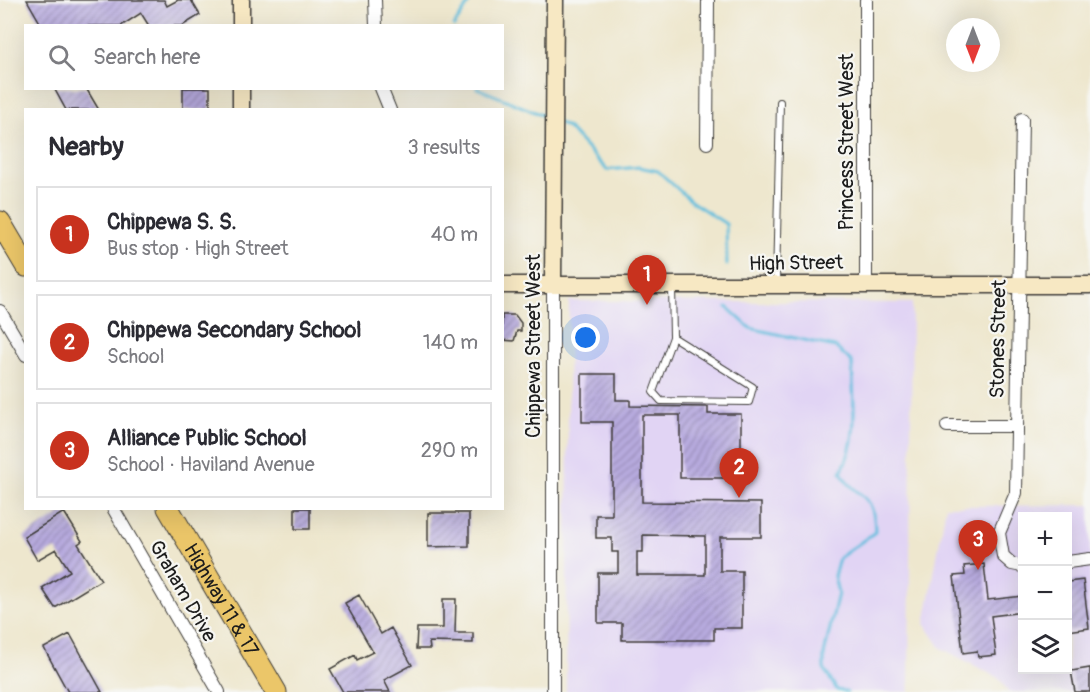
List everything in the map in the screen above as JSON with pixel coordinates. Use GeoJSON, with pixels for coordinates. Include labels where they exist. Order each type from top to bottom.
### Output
{"type":"FeatureCollection","features":[{"type":"Feature","properties":{"kind":"highway"},"geometry":{"type":"LineString","coordinates":[[0,222],[24,263]]}},
{"type":"Feature","properties":{"kind":"highway","name":"Highway 11 & 17"},"geometry":{"type":"LineString","coordinates":[[169,510],[276,692]]}},
{"type":"Feature","properties":{"kind":"street"},"geometry":{"type":"LineString","coordinates":[[241,24],[242,0]]}},
{"type":"Feature","properties":{"kind":"street"},"geometry":{"type":"LineString","coordinates":[[375,0],[376,24]]}},
{"type":"Feature","properties":{"kind":"street","name":"Chippewa Street West"},"geometry":{"type":"LineString","coordinates":[[553,692],[555,0]]}},
{"type":"Feature","properties":{"kind":"street"},"geometry":{"type":"LineString","coordinates":[[707,143],[708,0]]}},
{"type":"Feature","properties":{"kind":"street","name":"Princess Street West"},"geometry":{"type":"LineString","coordinates":[[866,0],[866,283]]}},
{"type":"Feature","properties":{"kind":"street"},"geometry":{"type":"LineString","coordinates":[[241,90],[241,108]]}},
{"type":"Feature","properties":{"kind":"street"},"geometry":{"type":"LineString","coordinates":[[382,90],[389,108]]}},
{"type":"Feature","properties":{"kind":"street","name":"Stones Street"},"geometry":{"type":"LineString","coordinates":[[1018,565],[1012,564],[1003,556],[999,533],[1016,494],[1022,119]]}},
{"type":"Feature","properties":{"kind":"street","name":"High Street"},"geometry":{"type":"LineString","coordinates":[[504,285],[866,283],[1090,285]]}},
{"type":"Feature","properties":{"kind":"street"},"geometry":{"type":"LineString","coordinates":[[0,311],[24,352]]}},
{"type":"Feature","properties":{"kind":"street"},"geometry":{"type":"LineString","coordinates":[[947,426],[1017,426]]}},
{"type":"Feature","properties":{"kind":"street","name":"Graham Drive"},"geometry":{"type":"LineString","coordinates":[[114,510],[219,692]]}},
{"type":"Feature","properties":{"kind":"street"},"geometry":{"type":"LineString","coordinates":[[1072,561],[1090,559]]}},
{"type":"Feature","properties":{"kind":"lane"},"geometry":{"type":"LineString","coordinates":[[776,284],[780,102]]}},
{"type":"Feature","properties":{"kind":"lane"},"geometry":{"type":"LineString","coordinates":[[672,285],[673,338],[653,392],[661,401],[749,402],[753,387],[673,338]]}},
{"type":"Feature","properties":{"kind":"shaded area"},"geometry":{"type":"Polygon","coordinates":[[[569,301],[912,303],[909,692],[566,692],[569,301]]]}},
{"type":"Feature","properties":{"kind":"shaded area"},"geometry":{"type":"Polygon","coordinates":[[[1090,505],[1090,692],[1008,692],[1000,679],[941,648],[925,624],[946,506],[1090,505]]]}},
{"type":"Feature","properties":{"kind":"building"},"geometry":{"type":"Polygon","coordinates":[[[27,0],[164,0],[167,6],[178,0],[191,0],[200,15],[185,24],[148,24],[141,13],[124,24],[41,24],[27,0]]]}},
{"type":"Feature","properties":{"kind":"building"},"geometry":{"type":"Polygon","coordinates":[[[55,90],[87,90],[98,108],[65,108],[55,90]]]}},
{"type":"Feature","properties":{"kind":"building"},"geometry":{"type":"Polygon","coordinates":[[[183,90],[210,90],[210,108],[183,108],[183,90]]]}},
{"type":"Feature","properties":{"kind":"building"},"geometry":{"type":"Polygon","coordinates":[[[504,315],[515,315],[521,323],[521,331],[517,331],[514,341],[504,340],[504,315]]]}},
{"type":"Feature","properties":{"kind":"building"},"geometry":{"type":"Polygon","coordinates":[[[582,374],[616,374],[616,400],[630,400],[630,406],[708,407],[708,414],[741,414],[741,478],[680,478],[680,415],[642,415],[642,502],[761,503],[761,537],[720,537],[720,571],[742,571],[742,628],[714,628],[714,640],[622,640],[622,623],[598,623],[598,573],[618,573],[618,552],[612,552],[612,538],[596,538],[596,515],[612,515],[612,422],[582,422],[582,374]],[[643,535],[643,552],[637,552],[637,575],[705,575],[705,536],[643,535]]]}},
{"type":"Feature","properties":{"kind":"building"},"geometry":{"type":"Polygon","coordinates":[[[295,510],[310,510],[310,529],[295,529],[295,510]]]}},
{"type":"Feature","properties":{"kind":"building"},"geometry":{"type":"Polygon","coordinates":[[[64,512],[82,541],[78,544],[101,580],[55,608],[42,588],[70,571],[56,549],[37,560],[24,537],[64,512]]]}},
{"type":"Feature","properties":{"kind":"building"},"geometry":{"type":"Polygon","coordinates":[[[428,513],[469,513],[469,546],[428,547],[428,513]]]}},
{"type":"Feature","properties":{"kind":"building"},"geometry":{"type":"Polygon","coordinates":[[[984,564],[988,600],[1018,597],[1018,613],[991,616],[996,655],[978,657],[977,651],[963,653],[954,576],[965,575],[964,566],[984,564]]]}},
{"type":"Feature","properties":{"kind":"building"},"geometry":{"type":"Polygon","coordinates":[[[1083,580],[1089,628],[1072,630],[1072,581],[1083,580]]]}},
{"type":"Feature","properties":{"kind":"building"},"geometry":{"type":"Polygon","coordinates":[[[359,595],[381,634],[391,628],[412,665],[384,680],[390,692],[343,692],[330,669],[355,655],[357,660],[373,652],[345,603],[359,595]]]}},
{"type":"Feature","properties":{"kind":"building"},"geometry":{"type":"Polygon","coordinates":[[[443,599],[456,599],[455,633],[473,633],[473,643],[429,642],[430,649],[416,649],[417,628],[443,628],[443,599]]]}},
{"type":"Feature","properties":{"kind":"building"},"geometry":{"type":"Polygon","coordinates":[[[70,634],[102,692],[68,692],[44,648],[70,634]]]}},
{"type":"Feature","properties":{"kind":"building"},"geometry":{"type":"Polygon","coordinates":[[[1090,668],[1090,692],[1075,692],[1072,671],[1090,668]]]}},
{"type":"Feature","properties":{"kind":"waterway"},"geometry":{"type":"LineString","coordinates":[[455,24],[471,0]]}},
{"type":"Feature","properties":{"kind":"waterway"},"geometry":{"type":"LineString","coordinates":[[482,90],[547,117]]}},
{"type":"Feature","properties":{"kind":"waterway"},"geometry":{"type":"LineString","coordinates":[[559,123],[567,127],[607,170],[639,167],[658,171],[692,202],[726,224],[727,265]]}},
{"type":"Feature","properties":{"kind":"waterway"},"geometry":{"type":"LineString","coordinates":[[727,307],[750,328],[835,347],[852,362],[853,432],[851,446],[841,472],[846,481],[863,496],[872,508],[875,532],[839,558],[834,576],[838,593],[824,655],[824,669],[837,690],[847,692]]}},
{"type":"Feature","properties":{"kind":"place","name":"Chippewa S. S."},"geometry":{"type":"Point","coordinates":[647,305]}},
{"type":"Feature","properties":{"kind":"place","name":"Chippewa Secondary School"},"geometry":{"type":"Point","coordinates":[739,498]}},
{"type":"Feature","properties":{"kind":"place","name":"Alliance Public School"},"geometry":{"type":"Point","coordinates":[978,570]}}]}
